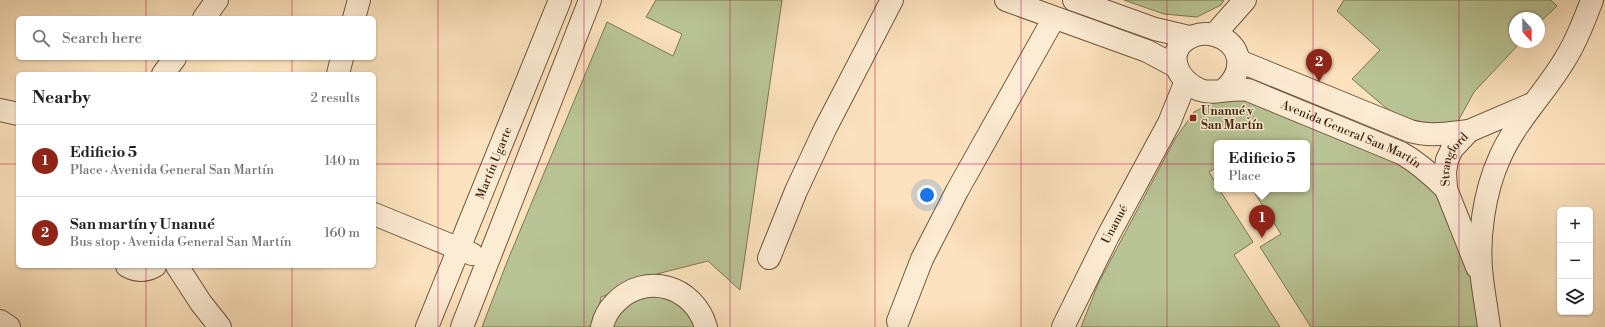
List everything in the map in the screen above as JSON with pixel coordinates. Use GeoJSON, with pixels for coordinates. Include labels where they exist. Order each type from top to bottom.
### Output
{"type":"FeatureCollection","features":[{"type":"Feature","properties":{"kind":"street"},"geometry":{"type":"LineString","coordinates":[[205,16],[217,0]]}},
{"type":"Feature","properties":{"kind":"street"},"geometry":{"type":"LineString","coordinates":[[355,16],[359,0]]}},
{"type":"Feature","properties":{"kind":"street","name":"Martín Ugarte"},"geometry":{"type":"LineString","coordinates":[[427,327],[560,0]]}},
{"type":"Feature","properties":{"kind":"street"},"geometry":{"type":"LineString","coordinates":[[462,327],[590,0]]}},
{"type":"Feature","properties":{"kind":"street"},"geometry":{"type":"LineString","coordinates":[[769,258],[796,191],[825,128],[892,0]]}},
{"type":"Feature","properties":{"kind":"street"},"geometry":{"type":"LineString","coordinates":[[1006,0],[1147,51],[1181,74],[1192,86],[1216,91],[1231,83],[1236,76],[1228,47],[1244,2]]}},
{"type":"Feature","properties":{"kind":"street"},"geometry":{"type":"LineString","coordinates":[[1074,0],[1155,29],[1190,37]]}},
{"type":"Feature","properties":{"kind":"street","name":"Strangford"},"geometry":{"type":"LineString","coordinates":[[1489,327],[1481,277],[1481,236],[1485,204],[1491,178],[1500,156],[1532,104],[1564,61],[1579,32],[1592,0]]}},
{"type":"Feature","properties":{"kind":"street"},"geometry":{"type":"LineString","coordinates":[[898,321],[922,259],[956,191],[1054,18]]}},
{"type":"Feature","properties":{"kind":"street"},"geometry":{"type":"LineString","coordinates":[[1181,74],[1176,57],[1181,42],[1190,37],[1205,34],[1228,47]]}},
{"type":"Feature","properties":{"kind":"street","name":"Avenida General San Martín"},"geometry":{"type":"LineString","coordinates":[[1228,47],[1410,131],[1436,135],[1469,132]]}},
{"type":"Feature","properties":{"kind":"street"},"geometry":{"type":"LineString","coordinates":[[164,72],[174,60]]}},
{"type":"Feature","properties":{"kind":"street"},"geometry":{"type":"LineString","coordinates":[[338,72],[342,60]]}},
{"type":"Feature","properties":{"kind":"street","name":"Unanué"},"geometry":{"type":"LineString","coordinates":[[1063,327],[1108,236],[1169,123],[1181,74]]}},
{"type":"Feature","properties":{"kind":"street","name":"Avenida General San Martín"},"geometry":{"type":"LineString","coordinates":[[1216,91],[1238,88],[1248,90],[1401,153],[1415,160],[1446,189]]}},
{"type":"Feature","properties":{"kind":"street","name":"Unanué"},"geometry":{"type":"LineString","coordinates":[[1169,123],[1216,91]]}},
{"type":"Feature","properties":{"kind":"street","name":"Strangford"},"geometry":{"type":"LineString","coordinates":[[1481,277],[1446,189],[1445,172],[1447,160],[1452,150],[1469,132],[1532,104]]}},
{"type":"Feature","properties":{"kind":"street"},"geometry":{"type":"LineString","coordinates":[[0,110],[16,114]]}},
{"type":"Feature","properties":{"kind":"street"},"geometry":{"type":"LineString","coordinates":[[376,215],[488,260]]}},
{"type":"Feature","properties":{"kind":"street"},"geometry":{"type":"LineString","coordinates":[[130,268],[141,270],[148,268]]}},
{"type":"Feature","properties":{"kind":"street"},"geometry":{"type":"LineString","coordinates":[[178,268],[201,303],[220,327]]}},
{"type":"Feature","properties":{"kind":"street"},"geometry":{"type":"LineString","coordinates":[[602,327],[610,308],[621,297],[636,289],[651,286],[667,287],[682,293],[694,303],[703,317],[706,327]]}},
{"type":"Feature","properties":{"kind":"street"},"geometry":{"type":"LineString","coordinates":[[0,322],[9,327]]}},
{"type":"Feature","properties":{"kind":"green space"},"geometry":{"type":"Polygon","coordinates":[[[656,0],[782,0],[740,290],[708,261],[641,278],[616,292],[601,297],[595,327],[482,327],[507,262],[607,22],[673,56],[682,34],[646,17],[656,0]]]}},
{"type":"Feature","properties":{"kind":"green space"},"geometry":{"type":"Polygon","coordinates":[[[1124,0],[1224,0],[1221,5],[1197,17],[1164,14],[1124,0]]]}},
{"type":"Feature","properties":{"kind":"green space"},"geometry":{"type":"Polygon","coordinates":[[[1344,0],[1551,0],[1557,6],[1545,17],[1545,12],[1509,12],[1509,48],[1515,48],[1474,92],[1457,123],[1451,127],[1407,122],[1386,108],[1352,79],[1380,50],[1337,11],[1344,0]]]}},
{"type":"Feature","properties":{"kind":"green space"},"geometry":{"type":"Polygon","coordinates":[[[1242,96],[1399,158],[1431,186],[1449,216],[1474,281],[1480,327],[1311,327],[1260,247],[1281,234],[1254,192],[1310,192],[1310,140],[1214,140],[1214,169],[1209,172],[1214,180],[1214,192],[1221,192],[1253,242],[1234,255],[1280,327],[1081,327],[1098,284],[1175,139],[1194,112],[1215,101],[1242,96]]]}},
{"type":"Feature","properties":{"kind":"green space"},"geometry":{"type":"Polygon","coordinates":[[[667,289],[703,327],[607,327],[621,301],[667,289]]]}},
{"type":"Feature","properties":{"kind":"place","name":"San martín y Unanué"},"geometry":{"type":"Point","coordinates":[1319,82]}},
{"type":"Feature","properties":{"kind":"place","name":"Unanué y San Martín"},"geometry":{"type":"Point","coordinates":[1193,118]}},
{"type":"Feature","properties":{"kind":"place","name":"Edificio 5"},"geometry":{"type":"Point","coordinates":[1262,238]}}]}
